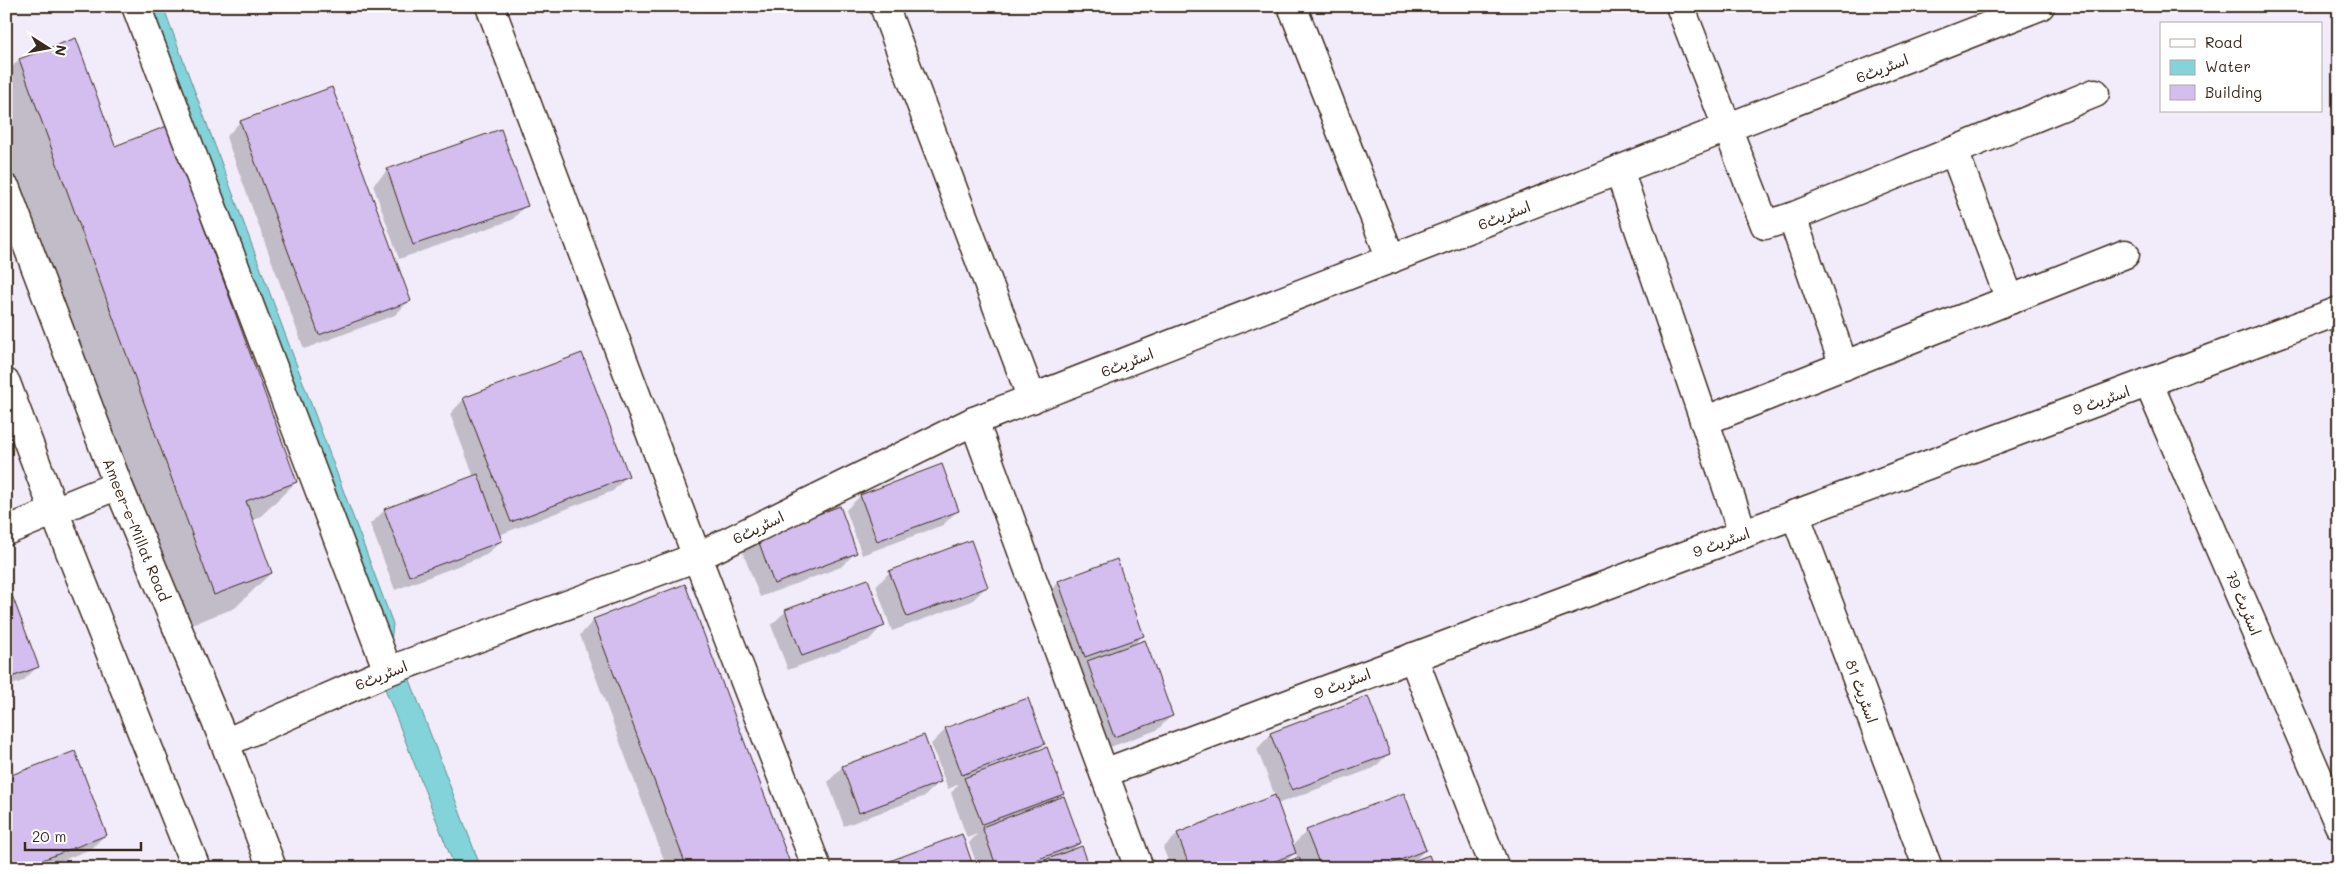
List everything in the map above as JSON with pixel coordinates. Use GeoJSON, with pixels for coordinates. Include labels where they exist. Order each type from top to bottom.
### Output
{"type":"FeatureCollection","features":[{"type":"Feature","properties":{"kind":"street"},"geometry":{"type":"LineString","coordinates":[[136,6],[388,672]]}},
{"type":"Feature","properties":{"kind":"street"},"geometry":{"type":"LineString","coordinates":[[490,6],[697,557],[817,868]]}},
{"type":"Feature","properties":{"kind":"street"},"geometry":{"type":"LineString","coordinates":[[884,6],[1032,399]]}},
{"type":"Feature","properties":{"kind":"street"},"geometry":{"type":"LineString","coordinates":[[1292,6],[1391,259]]}},
{"type":"Feature","properties":{"kind":"street"},"geometry":{"type":"LineString","coordinates":[[1680,6],[1764,225],[1792,216],[2095,93]]}},
{"type":"Feature","properties":{"kind":"street","name":"اسٹریٹ6"},"geometry":{"type":"LineString","coordinates":[[225,743],[388,672],[697,557],[974,421],[2040,6]]}},
{"type":"Feature","properties":{"kind":"street"},"geometry":{"type":"LineString","coordinates":[[1954,151],[2010,300]]}},
{"type":"Feature","properties":{"kind":"street"},"geometry":{"type":"LineString","coordinates":[[1619,170],[1743,534]]}},
{"type":"Feature","properties":{"kind":"street","name":"Ameer-e-Millat Road"},"geometry":{"type":"LineString","coordinates":[[6,189],[118,486],[225,743],[272,868]]}},
{"type":"Feature","properties":{"kind":"street"},"geometry":{"type":"LineString","coordinates":[[1792,216],[1844,366]]}},
{"type":"Feature","properties":{"kind":"street"},"geometry":{"type":"LineString","coordinates":[[1704,421],[2125,254]]}},
{"type":"Feature","properties":{"kind":"street","name":"اسٹریٹ 9"},"geometry":{"type":"LineString","coordinates":[[1104,773],[2339,311]]}},
{"type":"Feature","properties":{"kind":"street","name":"اسٹریٹ 79"},"geometry":{"type":"LineString","coordinates":[[2148,382],[2339,824]]}},
{"type":"Feature","properties":{"kind":"street"},"geometry":{"type":"LineString","coordinates":[[6,383],[54,511],[196,868]]}},
{"type":"Feature","properties":{"kind":"street"},"geometry":{"type":"LineString","coordinates":[[974,421],[1139,868]]}},
{"type":"Feature","properties":{"kind":"street"},"geometry":{"type":"LineString","coordinates":[[6,531],[118,486]]}},
{"type":"Feature","properties":{"kind":"street","name":"اسٹریٹ 81"},"geometry":{"type":"LineString","coordinates":[[1795,514],[1928,868]]}},
{"type":"Feature","properties":{"kind":"street"},"geometry":{"type":"LineString","coordinates":[[1413,657],[1495,868]]}},
{"type":"Feature","properties":{"kind":"water"},"geometry":{"type":"Polygon","coordinates":[[[136,6],[163,6],[393,624],[388,671],[136,6]]]}},
{"type":"Feature","properties":{"kind":"water"},"geometry":{"type":"Polygon","coordinates":[[[407,672],[481,868],[455,868],[382,681],[407,672]]]}},
{"type":"Feature","properties":{"kind":"building"},"geometry":{"type":"Polygon","coordinates":[[[76,38],[115,146],[167,126],[297,482],[246,501],[272,573],[214,595],[19,59],[76,38]]]}},
{"type":"Feature","properties":{"kind":"building"},"geometry":{"type":"Polygon","coordinates":[[[332,87],[411,301],[319,335],[240,121],[332,87]]]}},
{"type":"Feature","properties":{"kind":"building"},"geometry":{"type":"Polygon","coordinates":[[[501,129],[528,206],[413,245],[387,169],[501,129]]]}},
{"type":"Feature","properties":{"kind":"building"},"geometry":{"type":"Polygon","coordinates":[[[582,353],[629,476],[511,522],[463,398],[582,353]]]}},
{"type":"Feature","properties":{"kind":"building"},"geometry":{"type":"Polygon","coordinates":[[[942,464],[959,511],[877,541],[860,495],[942,464]]]}},
{"type":"Feature","properties":{"kind":"building"},"geometry":{"type":"Polygon","coordinates":[[[478,474],[502,541],[409,576],[384,509],[478,474]]]}},
{"type":"Feature","properties":{"kind":"building"},"geometry":{"type":"Polygon","coordinates":[[[840,506],[857,553],[774,584],[757,537],[840,506]]]}},
{"type":"Feature","properties":{"kind":"building"},"geometry":{"type":"Polygon","coordinates":[[[971,540],[988,587],[907,617],[889,571],[971,540]]]}},
{"type":"Feature","properties":{"kind":"building"},"geometry":{"type":"Polygon","coordinates":[[[1117,559],[1144,636],[1085,657],[1058,581],[1117,559]]]}},
{"type":"Feature","properties":{"kind":"building"},"geometry":{"type":"Polygon","coordinates":[[[868,579],[885,626],[802,656],[785,610],[868,579]]]}},
{"type":"Feature","properties":{"kind":"building"},"geometry":{"type":"Polygon","coordinates":[[[6,583],[39,667],[6,679],[6,583]]]}},
{"type":"Feature","properties":{"kind":"building"},"geometry":{"type":"Polygon","coordinates":[[[685,584],[792,868],[687,868],[593,619],[685,584]]]}},
{"type":"Feature","properties":{"kind":"building"},"geometry":{"type":"Polygon","coordinates":[[[1145,640],[1173,716],[1114,737],[1087,661],[1145,640]]]}},
{"type":"Feature","properties":{"kind":"building"},"geometry":{"type":"Polygon","coordinates":[[[1368,696],[1390,754],[1292,790],[1270,733],[1368,696]]]}},
{"type":"Feature","properties":{"kind":"building"},"geometry":{"type":"Polygon","coordinates":[[[1028,698],[1045,744],[962,775],[945,728],[1028,698]]]}},
{"type":"Feature","properties":{"kind":"building"},"geometry":{"type":"Polygon","coordinates":[[[924,735],[941,782],[859,813],[842,766],[924,735]]]}},
{"type":"Feature","properties":{"kind":"building"},"geometry":{"type":"Polygon","coordinates":[[[1047,747],[1064,794],[982,824],[964,778],[1047,747]]]}},
{"type":"Feature","properties":{"kind":"building"},"geometry":{"type":"Polygon","coordinates":[[[75,751],[107,835],[22,868],[6,868],[6,777],[75,751]]]}},
{"type":"Feature","properties":{"kind":"building"},"geometry":{"type":"Polygon","coordinates":[[[1404,793],[1426,850],[1380,868],[1321,868],[1306,830],[1404,793]]]}},
{"type":"Feature","properties":{"kind":"building"},"geometry":{"type":"Polygon","coordinates":[[[1275,795],[1296,853],[1257,868],[1190,868],[1177,833],[1275,795]]]}},
{"type":"Feature","properties":{"kind":"building"},"geometry":{"type":"Polygon","coordinates":[[[1064,796],[1081,843],[1015,868],[997,868],[982,827],[1064,796]]]}},
{"type":"Feature","properties":{"kind":"building"},"geometry":{"type":"Polygon","coordinates":[[[962,834],[974,868],[880,868],[879,865],[962,834]]]}},
{"type":"Feature","properties":{"kind":"building"},"geometry":{"type":"Polygon","coordinates":[[[1082,846],[1090,868],[1024,868],[1082,846]]]}},
{"type":"Feature","properties":{"kind":"building"},"geometry":{"type":"Polygon","coordinates":[[[1429,855],[1434,868],[1394,868],[1429,855]]]}},
{"type":"Feature","properties":{"kind":"building"},"geometry":{"type":"Polygon","coordinates":[[[1299,857],[1303,868],[1271,868],[1299,857]]]}}]}
